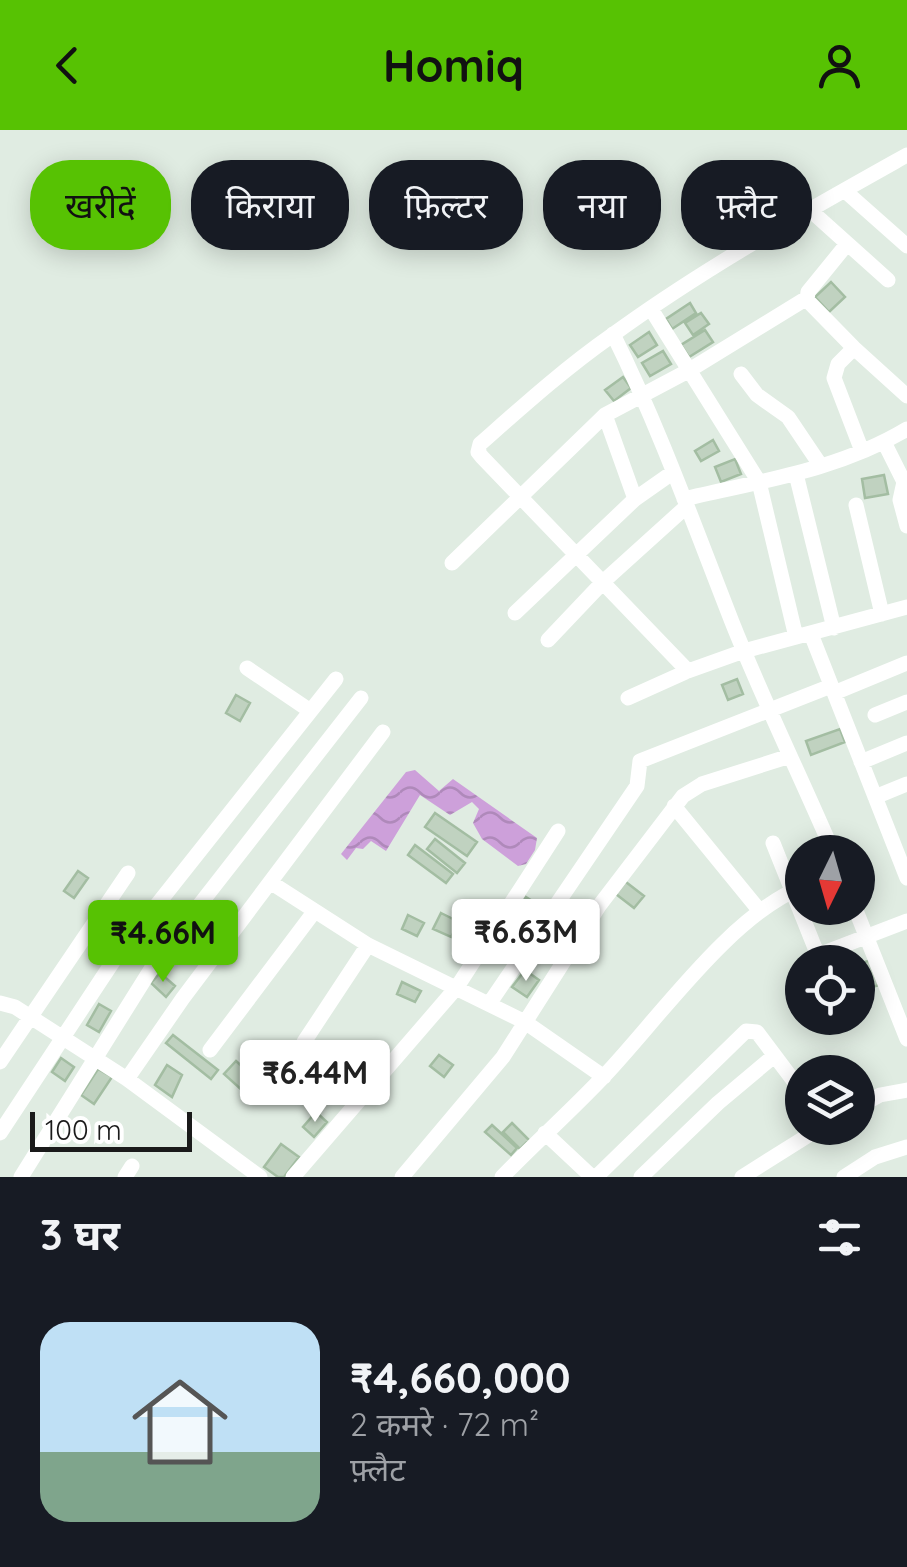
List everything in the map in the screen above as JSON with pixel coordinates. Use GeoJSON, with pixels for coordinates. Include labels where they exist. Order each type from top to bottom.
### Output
{"type":"FeatureCollection","features":[{"type":"Feature","properties":{"kind":"street"},"geometry":{"type":"LineString","coordinates":[[812,209],[907,155]]}},
{"type":"Feature","properties":{"kind":"street"},"geometry":{"type":"LineString","coordinates":[[846,191],[907,246]]}},
{"type":"Feature","properties":{"kind":"street"},"geometry":{"type":"LineString","coordinates":[[812,212],[888,280]]}},
{"type":"Feature","properties":{"kind":"street"},"geometry":{"type":"LineString","coordinates":[[452,562],[605,414],[688,372],[807,298],[847,244]]}},
{"type":"Feature","properties":{"kind":"street"},"geometry":{"type":"LineString","coordinates":[[688,671],[478,452],[480,444],[566,368],[651,308],[745,250]]}},
{"type":"Feature","properties":{"kind":"street"},"geometry":{"type":"LineString","coordinates":[[807,298],[907,396]]}},
{"type":"Feature","properties":{"kind":"street"},"geometry":{"type":"LineString","coordinates":[[651,308],[759,482],[804,635],[832,690],[907,878]]}},
{"type":"Feature","properties":{"kind":"street"},"geometry":{"type":"LineString","coordinates":[[613,334],[643,394],[744,651],[826,835]]}},
{"type":"Feature","properties":{"kind":"street"},"geometry":{"type":"LineString","coordinates":[[854,348],[838,364],[834,378],[862,451]]}},
{"type":"Feature","properties":{"kind":"street"},"geometry":{"type":"LineString","coordinates":[[741,374],[757,394],[788,416],[821,466]]}},
{"type":"Feature","properties":{"kind":"street"},"geometry":{"type":"LineString","coordinates":[[605,414],[634,498]]}},
{"type":"Feature","properties":{"kind":"street"},"geometry":{"type":"LineString","coordinates":[[548,640],[685,502],[821,466],[884,442],[907,428]]}},
{"type":"Feature","properties":{"kind":"street"},"geometry":{"type":"LineString","coordinates":[[884,442],[904,482],[900,500],[907,526]]}},
{"type":"Feature","properties":{"kind":"street"},"geometry":{"type":"LineString","coordinates":[[516,613],[634,498],[672,474]]}},
{"type":"Feature","properties":{"kind":"street"},"geometry":{"type":"LineString","coordinates":[[796,474],[834,628]]}},
{"type":"Feature","properties":{"kind":"street"},"geometry":{"type":"LineString","coordinates":[[856,505],[882,614]]}},
{"type":"Feature","properties":{"kind":"street"},"geometry":{"type":"LineString","coordinates":[[628,698],[744,651],[907,606]]}},
{"type":"Feature","properties":{"kind":"street"},"geometry":{"type":"LineString","coordinates":[[488,1004],[637,786],[640,761],[769,710],[907,664]]}},
{"type":"Feature","properties":{"kind":"street"},"geometry":{"type":"LineString","coordinates":[[247,668],[309,710]]}},
{"type":"Feature","properties":{"kind":"street"},"geometry":{"type":"LineString","coordinates":[[0,1133],[129,940],[336,679]]}},
{"type":"Feature","properties":{"kind":"street"},"geometry":{"type":"LineString","coordinates":[[20,1177],[158,958],[361,698]]}},
{"type":"Feature","properties":{"kind":"street"},"geometry":{"type":"LineString","coordinates":[[875,715],[907,702]]}},
{"type":"Feature","properties":{"kind":"street"},"geometry":{"type":"LineString","coordinates":[[126,1079],[383,732]]}},
{"type":"Feature","properties":{"kind":"street"},"geometry":{"type":"LineString","coordinates":[[861,762],[907,743]]}},
{"type":"Feature","properties":{"kind":"street"},"geometry":{"type":"LineString","coordinates":[[402,1177],[492,1072],[599,906],[674,806],[702,784],[790,756]]}},
{"type":"Feature","properties":{"kind":"street"},"geometry":{"type":"LineString","coordinates":[[875,797],[907,784]]}},
{"type":"Feature","properties":{"kind":"street"},"geometry":{"type":"LineString","coordinates":[[674,806],[759,910]]}},
{"type":"Feature","properties":{"kind":"street"},"geometry":{"type":"LineString","coordinates":[[890,837],[907,830]]}},
{"type":"Feature","properties":{"kind":"street"},"geometry":{"type":"LineString","coordinates":[[293,1177],[457,988],[558,832]]}},
{"type":"Feature","properties":{"kind":"street"},"geometry":{"type":"LineString","coordinates":[[773,843],[785,865]]}},
{"type":"Feature","properties":{"kind":"street"},"geometry":{"type":"LineString","coordinates":[[0,1062],[128,873]]}},
{"type":"Feature","properties":{"kind":"street"},"geometry":{"type":"LineString","coordinates":[[270,882],[368,945],[525,1022],[604,1077]]}},
{"type":"Feature","properties":{"kind":"street"},"geometry":{"type":"LineString","coordinates":[[502,1177],[604,1077],[759,910],[785,896]]}},
{"type":"Feature","properties":{"kind":"street"},"geometry":{"type":"LineString","coordinates":[[210,1050],[314,912]]}},
{"type":"Feature","properties":{"kind":"street"},"geometry":{"type":"LineString","coordinates":[[808,925],[815,948],[821,954],[907,921]]}},
{"type":"Feature","properties":{"kind":"street"},"geometry":{"type":"LineString","coordinates":[[862,925],[907,1039]]}},
{"type":"Feature","properties":{"kind":"street"},"geometry":{"type":"LineString","coordinates":[[304,1042],[368,945]]}},
{"type":"Feature","properties":{"kind":"street"},"geometry":{"type":"LineString","coordinates":[[0,1003],[31,1017],[126,1079],[260,1177]]}},
{"type":"Feature","properties":{"kind":"street"},"geometry":{"type":"LineString","coordinates":[[545,1133],[594,1177],[746,1031],[757,1032],[785,1070]]}},
{"type":"Feature","properties":{"kind":"street"},"geometry":{"type":"LineString","coordinates":[[641,1177],[774,1056]]}},
{"type":"Feature","properties":{"kind":"street"},"geometry":{"type":"LineString","coordinates":[[875,1098],[907,1090]]}},
{"type":"Feature","properties":{"kind":"street"},"geometry":{"type":"LineString","coordinates":[[742,1177],[793,1145]]}},
{"type":"Feature","properties":{"kind":"street"},"geometry":{"type":"LineString","coordinates":[[844,1177],[875,1157],[907,1148]]}},
{"type":"Feature","properties":{"kind":"water"},"geometry":{"type":"Polygon","coordinates":[[[415,770],[439,791],[453,779],[537,838],[526,864],[518,866],[482,839],[473,823],[479,809],[472,802],[450,815],[420,795],[386,851],[371,841],[363,849],[356,848],[347,860],[341,854],[406,772],[415,770]]]}},
{"type":"Feature","properties":{"kind":"building"},"geometry":{"type":"Polygon","coordinates":[[[831,282],[845,297],[829,312],[815,297],[831,282]]]}},
{"type":"Feature","properties":{"kind":"building"},"geometry":{"type":"Polygon","coordinates":[[[690,303],[696,313],[672,329],[666,319],[690,303]]]}},
{"type":"Feature","properties":{"kind":"building"},"geometry":{"type":"Polygon","coordinates":[[[701,313],[709,324],[693,335],[685,323],[701,313]]]}},
{"type":"Feature","properties":{"kind":"building"},"geometry":{"type":"Polygon","coordinates":[[[705,330],[713,342],[689,357],[681,345],[705,330]]]}},
{"type":"Feature","properties":{"kind":"building"},"geometry":{"type":"Polygon","coordinates":[[[649,332],[657,345],[638,357],[630,345],[649,332]]]}},
{"type":"Feature","properties":{"kind":"building"},"geometry":{"type":"Polygon","coordinates":[[[663,351],[671,364],[650,376],[642,363],[663,351]]]}},
{"type":"Feature","properties":{"kind":"building"},"geometry":{"type":"Polygon","coordinates":[[[623,377],[631,388],[614,401],[605,390],[623,377]]]}},
{"type":"Feature","properties":{"kind":"building"},"geometry":{"type":"Polygon","coordinates":[[[713,440],[719,451],[701,461],[695,451],[713,440]]]}},
{"type":"Feature","properties":{"kind":"building"},"geometry":{"type":"Polygon","coordinates":[[[735,459],[741,474],[721,482],[715,467],[735,459]]]}},
{"type":"Feature","properties":{"kind":"building"},"geometry":{"type":"Polygon","coordinates":[[[884,475],[888,494],[865,498],[862,479],[884,475]]]}},
{"type":"Feature","properties":{"kind":"building"},"geometry":{"type":"Polygon","coordinates":[[[737,679],[743,694],[728,700],[722,685],[737,679]]]}},
{"type":"Feature","properties":{"kind":"building"},"geometry":{"type":"Polygon","coordinates":[[[236,695],[250,703],[240,721],[226,713],[236,695]]]}},
{"type":"Feature","properties":{"kind":"building"},"geometry":{"type":"Polygon","coordinates":[[[840,729],[845,742],[811,755],[806,741],[840,729]]]}},
{"type":"Feature","properties":{"kind":"building"},"geometry":{"type":"Polygon","coordinates":[[[435,813],[477,842],[467,856],[425,827],[435,813]]]}},
{"type":"Feature","properties":{"kind":"building"},"geometry":{"type":"Polygon","coordinates":[[[435,839],[465,863],[457,873],[427,849],[435,839]]]}},
{"type":"Feature","properties":{"kind":"building"},"geometry":{"type":"Polygon","coordinates":[[[415,845],[453,874],[446,883],[408,855],[415,845]]]}},
{"type":"Feature","properties":{"kind":"building"},"geometry":{"type":"Polygon","coordinates":[[[78,871],[88,878],[74,898],[64,891],[78,871]]]}},
{"type":"Feature","properties":{"kind":"building"},"geometry":{"type":"Polygon","coordinates":[[[622,879],[644,896],[634,908],[612,891],[622,879]]]}},
{"type":"Feature","properties":{"kind":"building"},"geometry":{"type":"Polygon","coordinates":[[[526,897],[542,907],[531,923],[516,913],[526,897]]]}},
{"type":"Feature","properties":{"kind":"building"},"geometry":{"type":"Polygon","coordinates":[[[441,913],[459,922],[451,937],[433,929],[441,913]]]}},
{"type":"Feature","properties":{"kind":"building"},"geometry":{"type":"Polygon","coordinates":[[[408,915],[424,923],[417,936],[402,929],[408,915]]]}},
{"type":"Feature","properties":{"kind":"building"},"geometry":{"type":"Polygon","coordinates":[[[875,959],[883,984],[875,986],[875,959]]]}},
{"type":"Feature","properties":{"kind":"building"},"geometry":{"type":"Polygon","coordinates":[[[525,970],[539,980],[527,997],[512,987],[525,970]]]}},
{"type":"Feature","properties":{"kind":"building"},"geometry":{"type":"Polygon","coordinates":[[[160,973],[175,986],[166,997],[151,983],[160,973]]]}},
{"type":"Feature","properties":{"kind":"building"},"geometry":{"type":"Polygon","coordinates":[[[402,982],[421,991],[415,1002],[397,994],[402,982]]]}},
{"type":"Feature","properties":{"kind":"building"},"geometry":{"type":"Polygon","coordinates":[[[99,1004],[111,1011],[99,1032],[87,1025],[99,1004]]]}},
{"type":"Feature","properties":{"kind":"building"},"geometry":{"type":"Polygon","coordinates":[[[173,1035],[218,1070],[211,1079],[166,1043],[173,1035]]]}},
{"type":"Feature","properties":{"kind":"building"},"geometry":{"type":"Polygon","coordinates":[[[439,1055],[453,1065],[444,1077],[430,1066],[439,1055]]]}},
{"type":"Feature","properties":{"kind":"building"},"geometry":{"type":"Polygon","coordinates":[[[61,1058],[74,1067],[65,1081],[52,1072],[61,1058]]]}},
{"type":"Feature","properties":{"kind":"building"},"geometry":{"type":"Polygon","coordinates":[[[236,1061],[256,1079],[244,1092],[224,1074],[236,1061]]]}},
{"type":"Feature","properties":{"kind":"building"},"geometry":{"type":"Polygon","coordinates":[[[167,1065],[182,1075],[172,1097],[155,1085],[167,1065]]]}},
{"type":"Feature","properties":{"kind":"building"},"geometry":{"type":"Polygon","coordinates":[[[329,1068],[344,1080],[335,1092],[320,1080],[329,1068]]]}},
{"type":"Feature","properties":{"kind":"building"},"geometry":{"type":"Polygon","coordinates":[[[98,1069],[112,1077],[94,1104],[81,1095],[98,1069]]]}},
{"type":"Feature","properties":{"kind":"building"},"geometry":{"type":"Polygon","coordinates":[[[316,1112],[327,1122],[314,1137],[303,1127],[316,1112]]]}},
{"type":"Feature","properties":{"kind":"building"},"geometry":{"type":"Polygon","coordinates":[[[512,1123],[529,1140],[520,1149],[503,1132],[512,1123]]]}},
{"type":"Feature","properties":{"kind":"building"},"geometry":{"type":"Polygon","coordinates":[[[492,1125],[517,1148],[511,1155],[485,1132],[492,1125]]]}},
{"type":"Feature","properties":{"kind":"building"},"geometry":{"type":"Polygon","coordinates":[[[281,1144],[299,1157],[284,1177],[278,1177],[264,1167],[281,1144]]]}}]}
